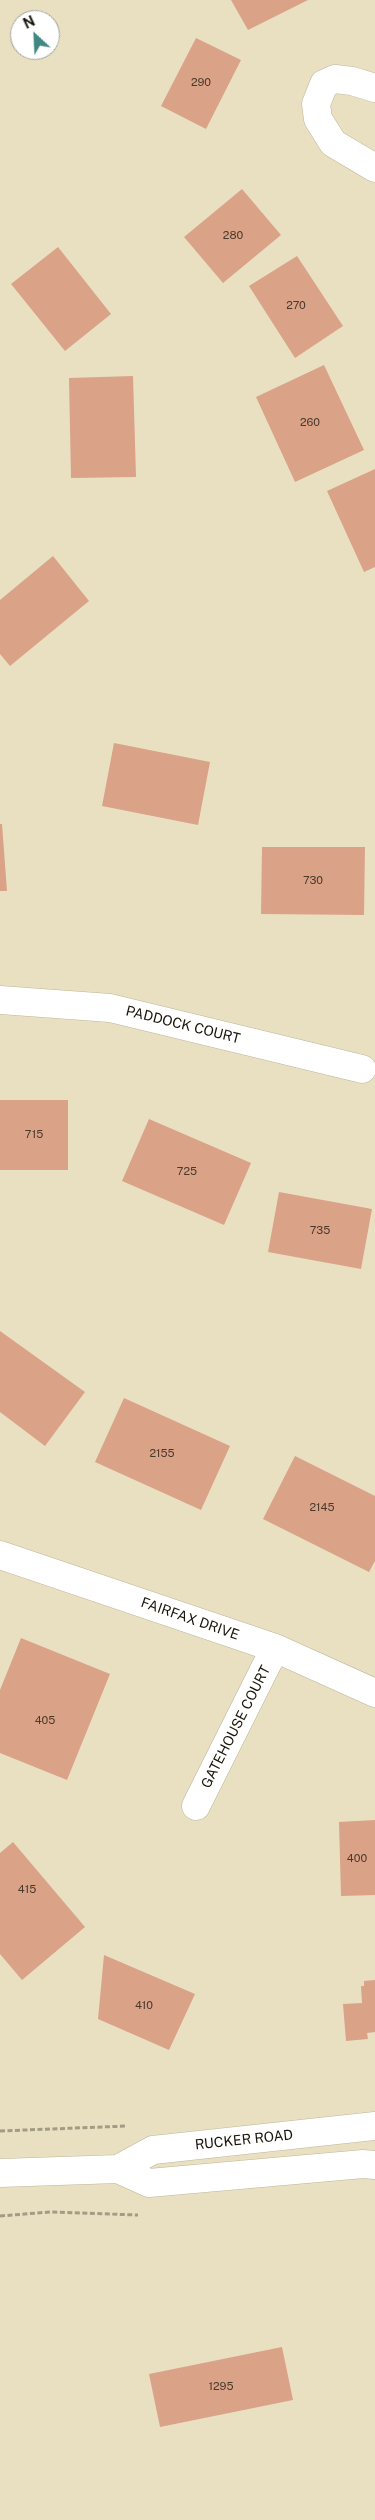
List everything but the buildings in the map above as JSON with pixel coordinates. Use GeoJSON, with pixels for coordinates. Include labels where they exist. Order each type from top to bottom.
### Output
{"type":"FeatureCollection","features":[{"type":"Feature","properties":{"kind":"street"},"geometry":{"type":"LineString","coordinates":[[375,88],[352,81],[335,79],[324,84],[316,104],[318,119],[333,143],[375,168]]}},
{"type":"Feature","properties":{"kind":"street","name":"PADDOCK COURT"},"geometry":{"type":"LineString","coordinates":[[0,1000],[110,1008],[362,1070]]}},
{"type":"Feature","properties":{"kind":"street","name":"FAIRFAX DRIVE"},"geometry":{"type":"LineString","coordinates":[[0,1555],[275,1648],[375,1694]]}},
{"type":"Feature","properties":{"kind":"street","name":"GATEHOUSE COURT"},"geometry":{"type":"LineString","coordinates":[[196,1806],[275,1648]]}},
{"type":"Feature","properties":{"kind":"street","name":"RUCKER ROAD"},"geometry":{"type":"LineString","coordinates":[[118,2169],[153,2150],[375,2126]]}},
{"type":"Feature","properties":{"kind":"street","name":"RUCKER ROAD"},"geometry":{"type":"LineString","coordinates":[[0,2173],[118,2169],[149,2183],[363,2164],[375,2165]]}}]}
